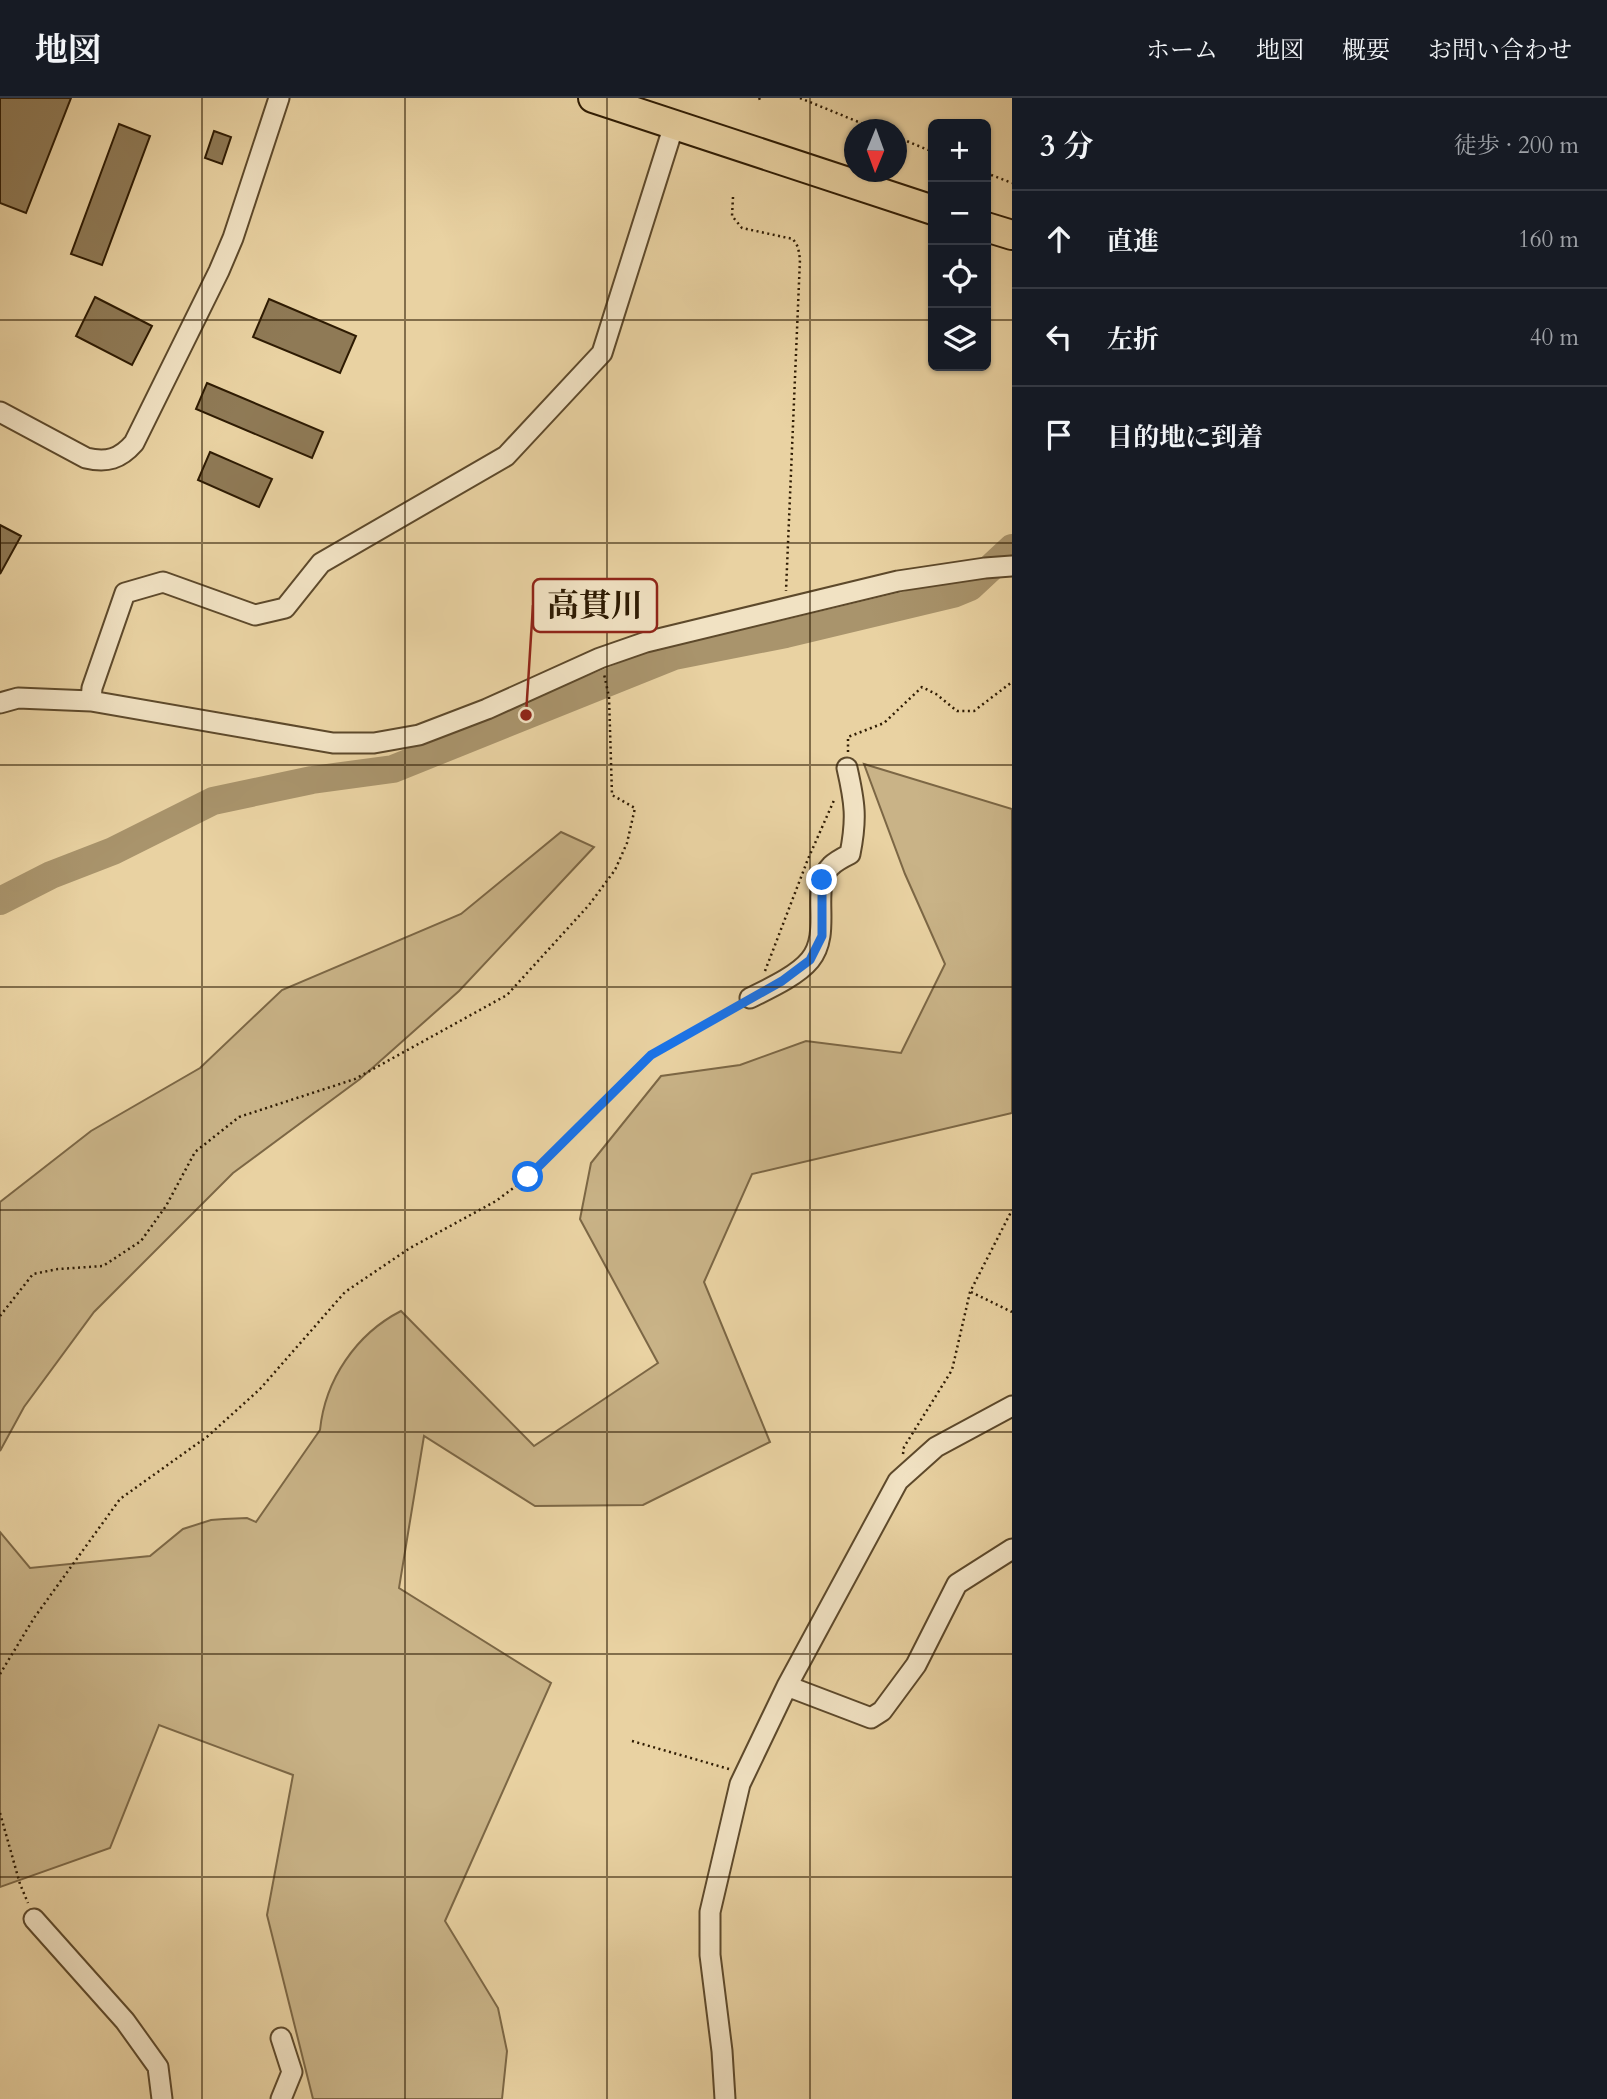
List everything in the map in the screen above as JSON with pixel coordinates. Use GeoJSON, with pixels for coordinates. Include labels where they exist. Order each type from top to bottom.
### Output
{"type":"FeatureCollection","features":[{"type":"Feature","properties":{"kind":"highway"},"geometry":{"type":"LineString","coordinates":[[593,98],[928,208]]}},
{"type":"Feature","properties":{"kind":"highway"},"geometry":{"type":"LineString","coordinates":[[991,229],[1012,235]]}},
{"type":"Feature","properties":{"kind":"street"},"geometry":{"type":"LineString","coordinates":[[0,412],[86,458],[98,461],[110,461],[124,454],[134,443],[233,238],[279,98]]}},
{"type":"Feature","properties":{"kind":"street"},"geometry":{"type":"LineString","coordinates":[[91,701],[92,688],[125,593],[163,582],[255,615],[285,608],[321,563],[506,456],[602,353],[674,125]]}},
{"type":"Feature","properties":{"kind":"street"},"geometry":{"type":"LineString","coordinates":[[0,703],[18,698],[91,701],[333,743],[374,743],[419,735],[487,709],[600,658],[646,642],[898,581],[1010,566]]}},
{"type":"Feature","properties":{"kind":"street"},"geometry":{"type":"LineString","coordinates":[[750,998],[782,981],[810,960],[822,936],[822,880],[831,866],[850,854],[856,827],[855,804],[847,768]]}},
{"type":"Feature","properties":{"kind":"street"},"geometry":{"type":"LineString","coordinates":[[724,2099],[722,2051],[710,1955],[710,1912],[740,1784],[787,1686],[898,1481],[936,1447],[1012,1406]]}},
{"type":"Feature","properties":{"kind":"street"},"geometry":{"type":"LineString","coordinates":[[787,1686],[871,1718],[882,1711],[916,1665],[957,1584],[1012,1549]]}},
{"type":"Feature","properties":{"kind":"street"},"geometry":{"type":"LineString","coordinates":[[34,1919],[125,2021],[158,2067],[162,2099]]}},
{"type":"Feature","properties":{"kind":"street"},"geometry":{"type":"LineString","coordinates":[[281,2039],[292,2072],[281,2099]]}},
{"type":"Feature","properties":{"kind":"path"},"geometry":{"type":"LineString","coordinates":[[800,98],[851,119]]}},
{"type":"Feature","properties":{"kind":"path"},"geometry":{"type":"LineString","coordinates":[[907,141],[928,150]]}},
{"type":"Feature","properties":{"kind":"path"},"geometry":{"type":"LineString","coordinates":[[991,175],[1012,183]]}},
{"type":"Feature","properties":{"kind":"path"},"geometry":{"type":"LineString","coordinates":[[733,197],[732,216],[742,228],[793,239],[800,259],[785,608]]}},
{"type":"Feature","properties":{"kind":"path"},"geometry":{"type":"LineString","coordinates":[[0,1316],[33,1274],[58,1269],[103,1266],[142,1241],[166,1206],[195,1153],[239,1117],[355,1079],[507,995],[589,905],[615,870],[627,843],[635,808],[612,795],[608,694],[604,676]]}},
{"type":"Feature","properties":{"kind":"path"},"geometry":{"type":"LineString","coordinates":[[0,1674],[34,1618],[120,1499],[208,1436],[260,1389],[345,1292],[410,1248],[496,1201],[528,1177],[651,1055],[750,998],[766,970],[808,859],[847,768],[848,737],[884,723],[922,687],[936,694],[957,711],[974,711],[1012,682]]}},
{"type":"Feature","properties":{"kind":"path"},"geometry":{"type":"LineString","coordinates":[[898,1481],[904,1447],[952,1370],[970,1292],[1012,1210]]}},
{"type":"Feature","properties":{"kind":"path"},"geometry":{"type":"LineString","coordinates":[[970,1292],[1012,1312]]}},
{"type":"Feature","properties":{"kind":"path"},"geometry":{"type":"LineString","coordinates":[[632,1741],[745,1774]]}},
{"type":"Feature","properties":{"kind":"path"},"geometry":{"type":"LineString","coordinates":[[0,1813],[20,1884],[34,1919]]}},
{"type":"Feature","properties":{"kind":"shaded area"},"geometry":{"type":"Polygon","coordinates":[[[864,764],[1012,809],[1012,1113],[752,1174],[704,1282],[770,1442],[643,1505],[535,1506],[424,1436],[399,1588],[551,1683],[445,1921],[498,2008],[507,2051],[502,2099],[313,2099],[267,1915],[293,1775],[159,1725],[110,1848],[0,1887],[0,1532],[30,1568],[150,1556],[183,1529],[211,1520],[247,1518],[256,1522],[320,1430],[328,1394],[346,1360],[370,1332],[401,1311],[534,1446],[658,1363],[580,1219],[591,1163],[661,1076],[740,1065],[806,1041],[901,1053],[945,964],[905,874],[864,764]]]}},
{"type":"Feature","properties":{"kind":"shaded area"},"geometry":{"type":"Polygon","coordinates":[[[561,832],[594,847],[459,991],[360,1079],[233,1173],[94,1312],[24,1407],[0,1451],[0,1202],[91,1131],[200,1068],[282,990],[461,914],[561,832]]]}},
{"type":"Feature","properties":{"kind":"building"},"geometry":{"type":"Polygon","coordinates":[[[0,98],[71,98],[26,213],[0,203],[0,98]]]}},
{"type":"Feature","properties":{"kind":"building"},"geometry":{"type":"Polygon","coordinates":[[[119,124],[150,136],[102,265],[71,254],[119,124]]]}},
{"type":"Feature","properties":{"kind":"building"},"geometry":{"type":"Polygon","coordinates":[[[214,131],[231,137],[222,164],[205,158],[214,131]]]}},
{"type":"Feature","properties":{"kind":"building"},"geometry":{"type":"Polygon","coordinates":[[[95,297],[152,326],[132,365],[76,336],[95,297]]]}},
{"type":"Feature","properties":{"kind":"building"},"geometry":{"type":"Polygon","coordinates":[[[269,299],[356,336],[340,373],[253,337],[269,299]]]}},
{"type":"Feature","properties":{"kind":"building"},"geometry":{"type":"Polygon","coordinates":[[[207,383],[323,432],[312,458],[196,409],[207,383]]]}},
{"type":"Feature","properties":{"kind":"building"},"geometry":{"type":"Polygon","coordinates":[[[210,452],[272,479],[259,507],[198,480],[210,452]]]}},
{"type":"Feature","properties":{"kind":"building"},"geometry":{"type":"Polygon","coordinates":[[[0,525],[21,536],[0,574],[0,525]]]}},
{"type":"Feature","properties":{"kind":"waterway"},"geometry":{"type":"LineString","coordinates":[[0,901],[51,875],[113,851],[213,801],[312,780],[393,769],[674,656],[786,634],[953,594],[970,587],[1012,548]]}},
{"type":"Feature","properties":{"kind":"place","name":"高貫川"},"geometry":{"type":"Point","coordinates":[526,715]}},
{"type":"Feature","properties":{"kind":"route"},"geometry":{"type":"LineString","coordinates":[[528,1177],[651,1055],[782,981],[810,960],[822,936],[822,880]]}}]}
